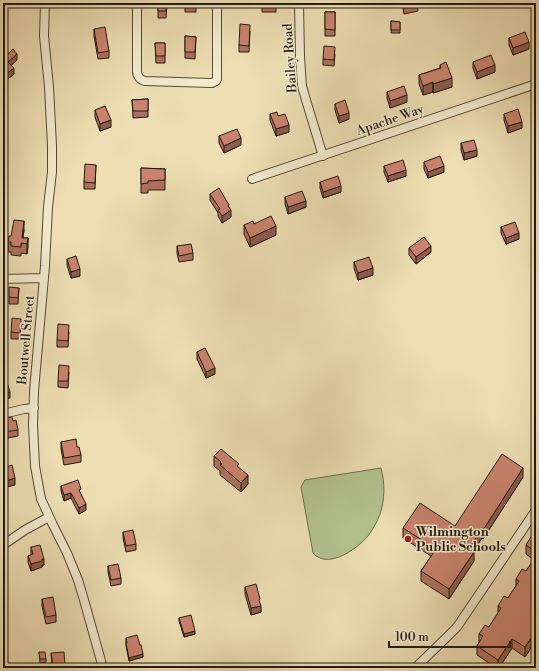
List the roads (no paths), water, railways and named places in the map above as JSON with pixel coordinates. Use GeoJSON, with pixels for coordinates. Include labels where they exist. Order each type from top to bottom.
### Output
{"type":"FeatureCollection","features":[{"type":"Feature","properties":{"kind":"street","name":"Boutwell Street"},"geometry":{"type":"LineString","coordinates":[[45,3],[44,36],[52,146],[52,172],[34,391],[35,466],[41,499],[67,553],[78,580],[103,668]]}},
{"type":"Feature","properties":{"kind":"street"},"geometry":{"type":"LineString","coordinates":[[137,3],[137,71],[139,78],[145,81],[212,83],[216,81],[217,77],[217,3]]}},
{"type":"Feature","properties":{"kind":"street","name":"Bailey Road"},"geometry":{"type":"LineString","coordinates":[[299,3],[302,86],[323,156]]}},
{"type":"Feature","properties":{"kind":"street","name":"Apache Way"},"geometry":{"type":"LineString","coordinates":[[252,179],[536,84]]}},
{"type":"Feature","properties":{"kind":"street"},"geometry":{"type":"LineString","coordinates":[[3,279],[44,278]]}},
{"type":"Feature","properties":{"kind":"street"},"geometry":{"type":"LineString","coordinates":[[3,414],[34,408]]}},
{"type":"Feature","properties":{"kind":"street"},"geometry":{"type":"LineString","coordinates":[[415,668],[457,627],[536,510]]}},
{"type":"Feature","properties":{"kind":"street"},"geometry":{"type":"LineString","coordinates":[[3,545],[25,530],[49,517]]}},
{"type":"Feature","properties":{"kind":"place","name":"Wilmington Public Schools"},"geometry":{"type":"Point","coordinates":[408,539]}}]}
